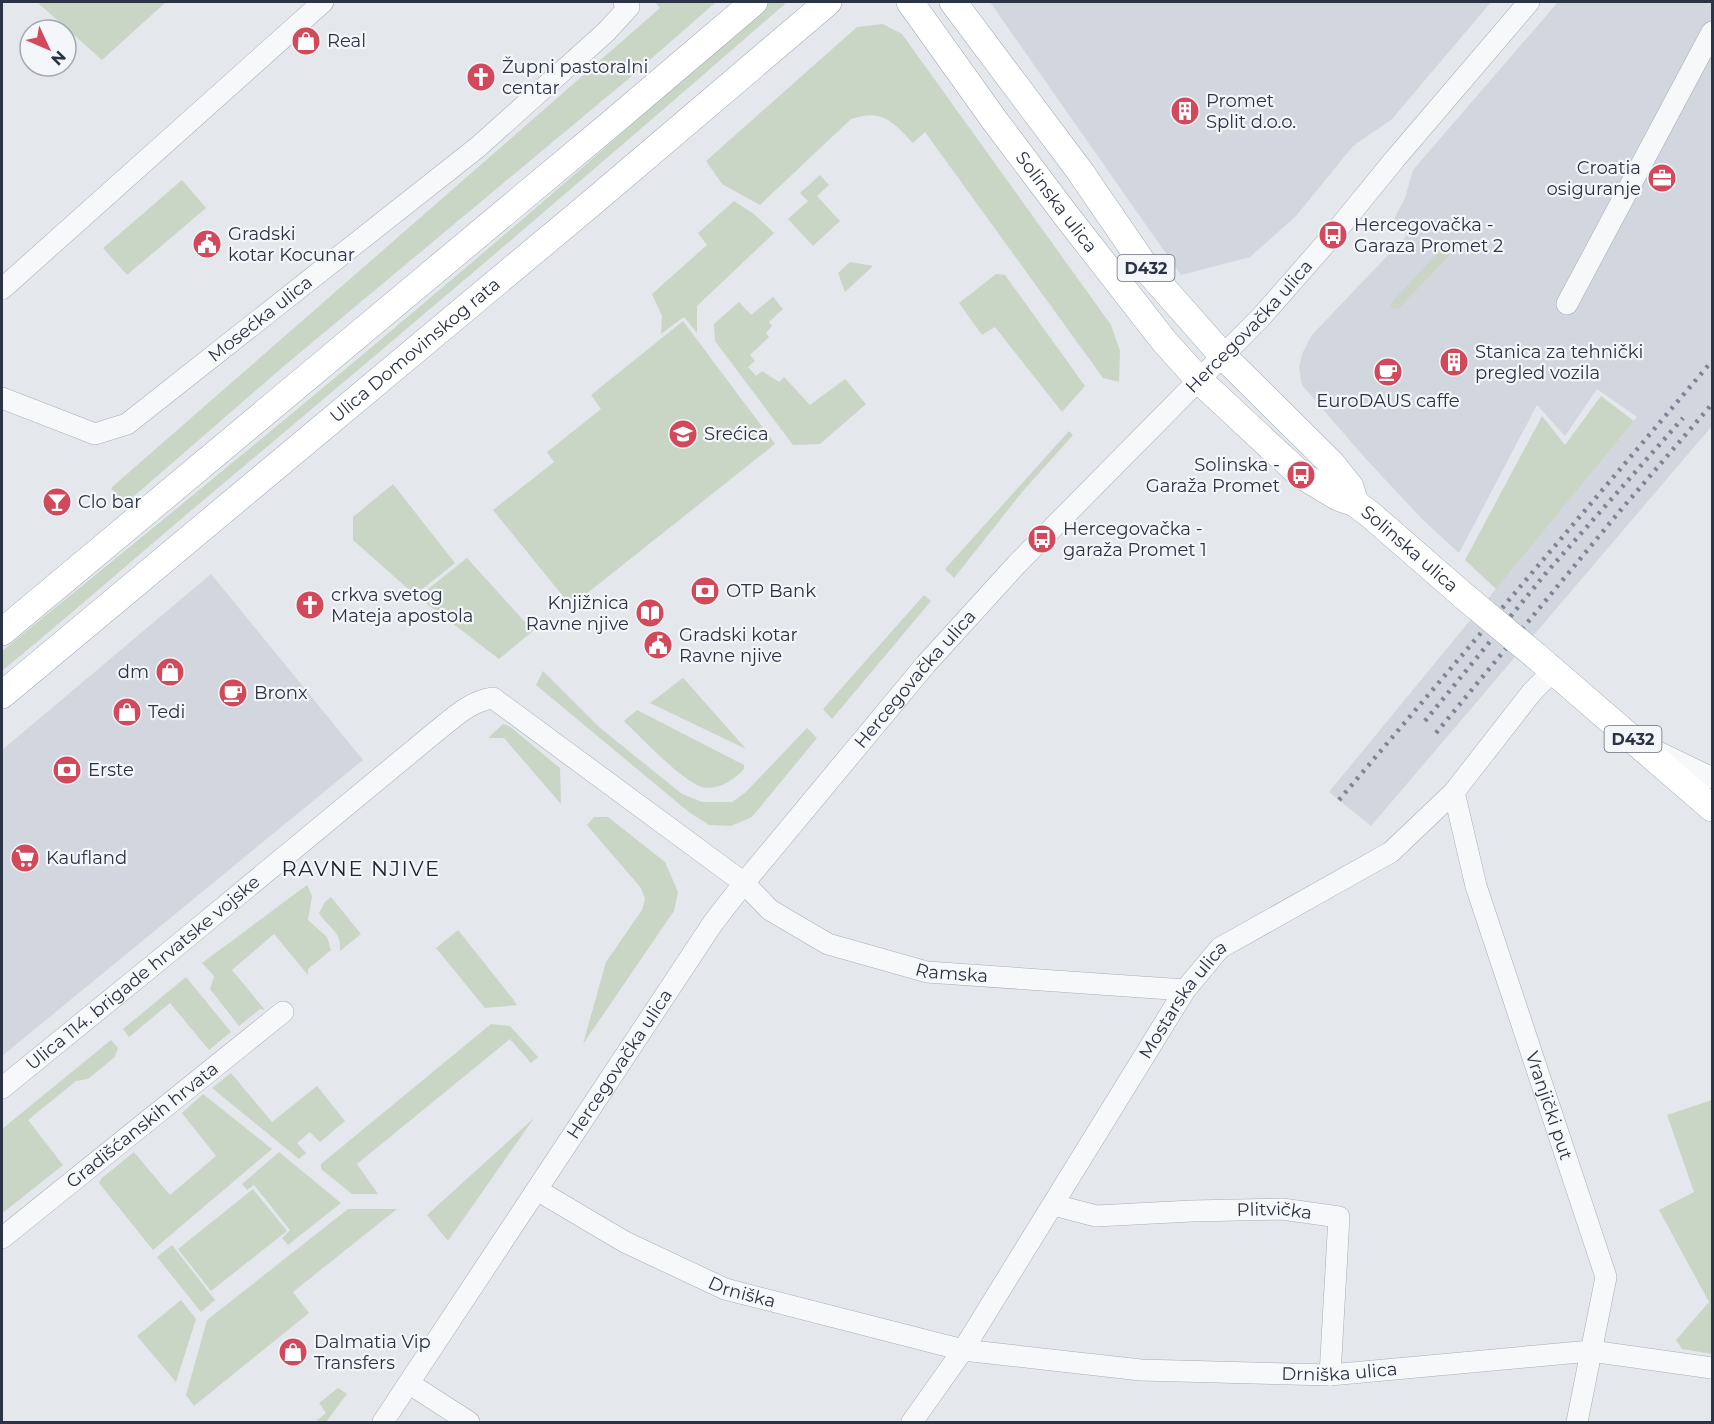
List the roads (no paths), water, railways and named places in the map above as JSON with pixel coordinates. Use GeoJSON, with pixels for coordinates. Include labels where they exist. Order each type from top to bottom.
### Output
{"type":"FeatureCollection","features":[{"type":"Feature","properties":{"kind":"main road"},"geometry":{"type":"LineString","coordinates":[[2,632],[754,2]]}},
{"type":"Feature","properties":{"kind":"main road","name":"Ulica Domovinskog rata"},"geometry":{"type":"LineString","coordinates":[[2,694],[594,201],[828,2]]}},
{"type":"Feature","properties":{"kind":"main road","name":"Solinska ulica"},"geometry":{"type":"LineString","coordinates":[[910,2],[995,122],[1065,214],[1164,341],[1200,381],[1301,475],[1338,498],[1355,503],[1372,516],[1544,663]]}},
{"type":"Feature","properties":{"kind":"main road","name":"Solinska ulica"},"geometry":{"type":"LineString","coordinates":[[953,2],[1079,170],[1149,272],[1224,357],[1330,463],[1350,487],[1355,503]]}},
{"type":"Feature","properties":{"kind":"main road","name":"D432"},"geometry":{"type":"LineString","coordinates":[[1544,663],[1713,808]]}},
{"type":"Feature","properties":{"kind":"street"},"geometry":{"type":"LineString","coordinates":[[2,289],[323,2]]}},
{"type":"Feature","properties":{"kind":"street","name":"Hercegovačka ulica"},"geometry":{"type":"LineString","coordinates":[[383,1422],[707,933],[744,883],[911,682],[1017,564],[1262,316],[1529,2]]}},
{"type":"Feature","properties":{"kind":"street","name":"Mosećka ulica"},"geometry":{"type":"LineString","coordinates":[[2,398],[95,434],[127,424],[478,147],[606,32],[626,4]]}},
{"type":"Feature","properties":{"kind":"street"},"geometry":{"type":"LineString","coordinates":[[1567,304],[1713,32]]}},
{"type":"Feature","properties":{"kind":"street","name":"Mostarska ulica"},"geometry":{"type":"LineString","coordinates":[[912,1422],[963,1350],[1185,990],[1220,948],[1391,852],[1455,792],[1532,692],[1544,663]]}},
{"type":"Feature","properties":{"kind":"street","name":"Ulica 114. brigade hrvatske vojske"},"geometry":{"type":"LineString","coordinates":[[2,1088],[433,734],[470,706],[482,700],[493,698],[512,711],[744,883]]}},
{"type":"Feature","properties":{"kind":"street"},"geometry":{"type":"LineString","coordinates":[[1634,740],[1713,778]]}},
{"type":"Feature","properties":{"kind":"street","name":"Vranjički put"},"geometry":{"type":"LineString","coordinates":[[1455,792],[1476,886],[1606,1278],[1577,1422]]}},
{"type":"Feature","properties":{"kind":"street","name":"Ramska"},"geometry":{"type":"LineString","coordinates":[[744,883],[770,910],[828,944],[927,972],[1185,990]]}},
{"type":"Feature","properties":{"kind":"street","name":"Gradišćanskih hrvata"},"geometry":{"type":"LineString","coordinates":[[2,1238],[283,1012]]}},
{"type":"Feature","properties":{"kind":"street","name":"Drniška"},"geometry":{"type":"LineString","coordinates":[[537,1190],[625,1242],[725,1289],[963,1350]]}},
{"type":"Feature","properties":{"kind":"street","name":"Plitvička"},"geometry":{"type":"LineString","coordinates":[[1054,1205],[1096,1216],[1282,1209],[1339,1217],[1330,1375]]}},
{"type":"Feature","properties":{"kind":"street","name":"Drniška ulica"},"geometry":{"type":"LineString","coordinates":[[963,1350],[1142,1370],[1330,1375],[1591,1351],[1713,1368]]}},
{"type":"Feature","properties":{"kind":"street"},"geometry":{"type":"LineString","coordinates":[[410,1384],[469,1422]]}},
{"type":"Feature","properties":{"kind":"railway"},"geometry":{"type":"LineString","coordinates":[[1339,800],[1712,361]]}},
{"type":"Feature","properties":{"kind":"railway"},"geometry":{"type":"LineString","coordinates":[[1436,733],[1619,512],[1712,404]]}},
{"type":"Feature","properties":{"kind":"railway"},"geometry":{"type":"LineString","coordinates":[[1425,721],[1546,573],[1683,418]]}},
{"type":"Feature","properties":{"kind":"place","name":"Real"},"geometry":{"type":"Point","coordinates":[306,41]}},
{"type":"Feature","properties":{"kind":"place","name":"Župni pastoralni centar"},"geometry":{"type":"Point","coordinates":[481,77]}},
{"type":"Feature","properties":{"kind":"place","name":"Promet Split d.o.o."},"geometry":{"type":"Point","coordinates":[1185,111]}},
{"type":"Feature","properties":{"kind":"place","name":"Croatia osiguranje"},"geometry":{"type":"Point","coordinates":[1662,178]}},
{"type":"Feature","properties":{"kind":"place","name":"Hercegovačka - Garaza Promet 2"},"geometry":{"type":"Point","coordinates":[1333,235]}},
{"type":"Feature","properties":{"kind":"place","name":"Gradski kotar Kocunar"},"geometry":{"type":"Point","coordinates":[207,244]}},
{"type":"Feature","properties":{"kind":"place","name":"Stanica za tehnički pregled vozila"},"geometry":{"type":"Point","coordinates":[1454,362]}},
{"type":"Feature","properties":{"kind":"place","name":"EuroDAUS caffe"},"geometry":{"type":"Point","coordinates":[1388,372]}},
{"type":"Feature","properties":{"kind":"place","name":"Srećica"},"geometry":{"type":"Point","coordinates":[683,434]}},
{"type":"Feature","properties":{"kind":"place","name":"Solinska - Garaža Promet"},"geometry":{"type":"Point","coordinates":[1301,475]}},
{"type":"Feature","properties":{"kind":"place","name":"Clo bar"},"geometry":{"type":"Point","coordinates":[57,502]}},
{"type":"Feature","properties":{"kind":"place","name":"Hercegovačka - garaža Promet 1"},"geometry":{"type":"Point","coordinates":[1042,539]}},
{"type":"Feature","properties":{"kind":"place","name":"OTP Bank"},"geometry":{"type":"Point","coordinates":[705,591]}},
{"type":"Feature","properties":{"kind":"place","name":"crkva svetog Mateja apostola"},"geometry":{"type":"Point","coordinates":[310,605]}},
{"type":"Feature","properties":{"kind":"place","name":"Knjižnica Ravne njive"},"geometry":{"type":"Point","coordinates":[650,613]}},
{"type":"Feature","properties":{"kind":"place","name":"Gradski kotar Ravne njive"},"geometry":{"type":"Point","coordinates":[658,645]}},
{"type":"Feature","properties":{"kind":"place","name":"dm"},"geometry":{"type":"Point","coordinates":[170,672]}},
{"type":"Feature","properties":{"kind":"place","name":"Bronx"},"geometry":{"type":"Point","coordinates":[233,693]}},
{"type":"Feature","properties":{"kind":"place","name":"Tedi"},"geometry":{"type":"Point","coordinates":[127,712]}},
{"type":"Feature","properties":{"kind":"place","name":"Erste"},"geometry":{"type":"Point","coordinates":[67,770]}},
{"type":"Feature","properties":{"kind":"place","name":"Kaufland"},"geometry":{"type":"Point","coordinates":[25,858]}},
{"type":"Feature","properties":{"kind":"place","name":"Dalmatia Vip Transfers"},"geometry":{"type":"Point","coordinates":[293,1352]}},
{"type":"Feature","properties":{"kind":"district","name":"RAVNE NJIVE"},"geometry":{"type":"Point","coordinates":[361,868]}}]}
